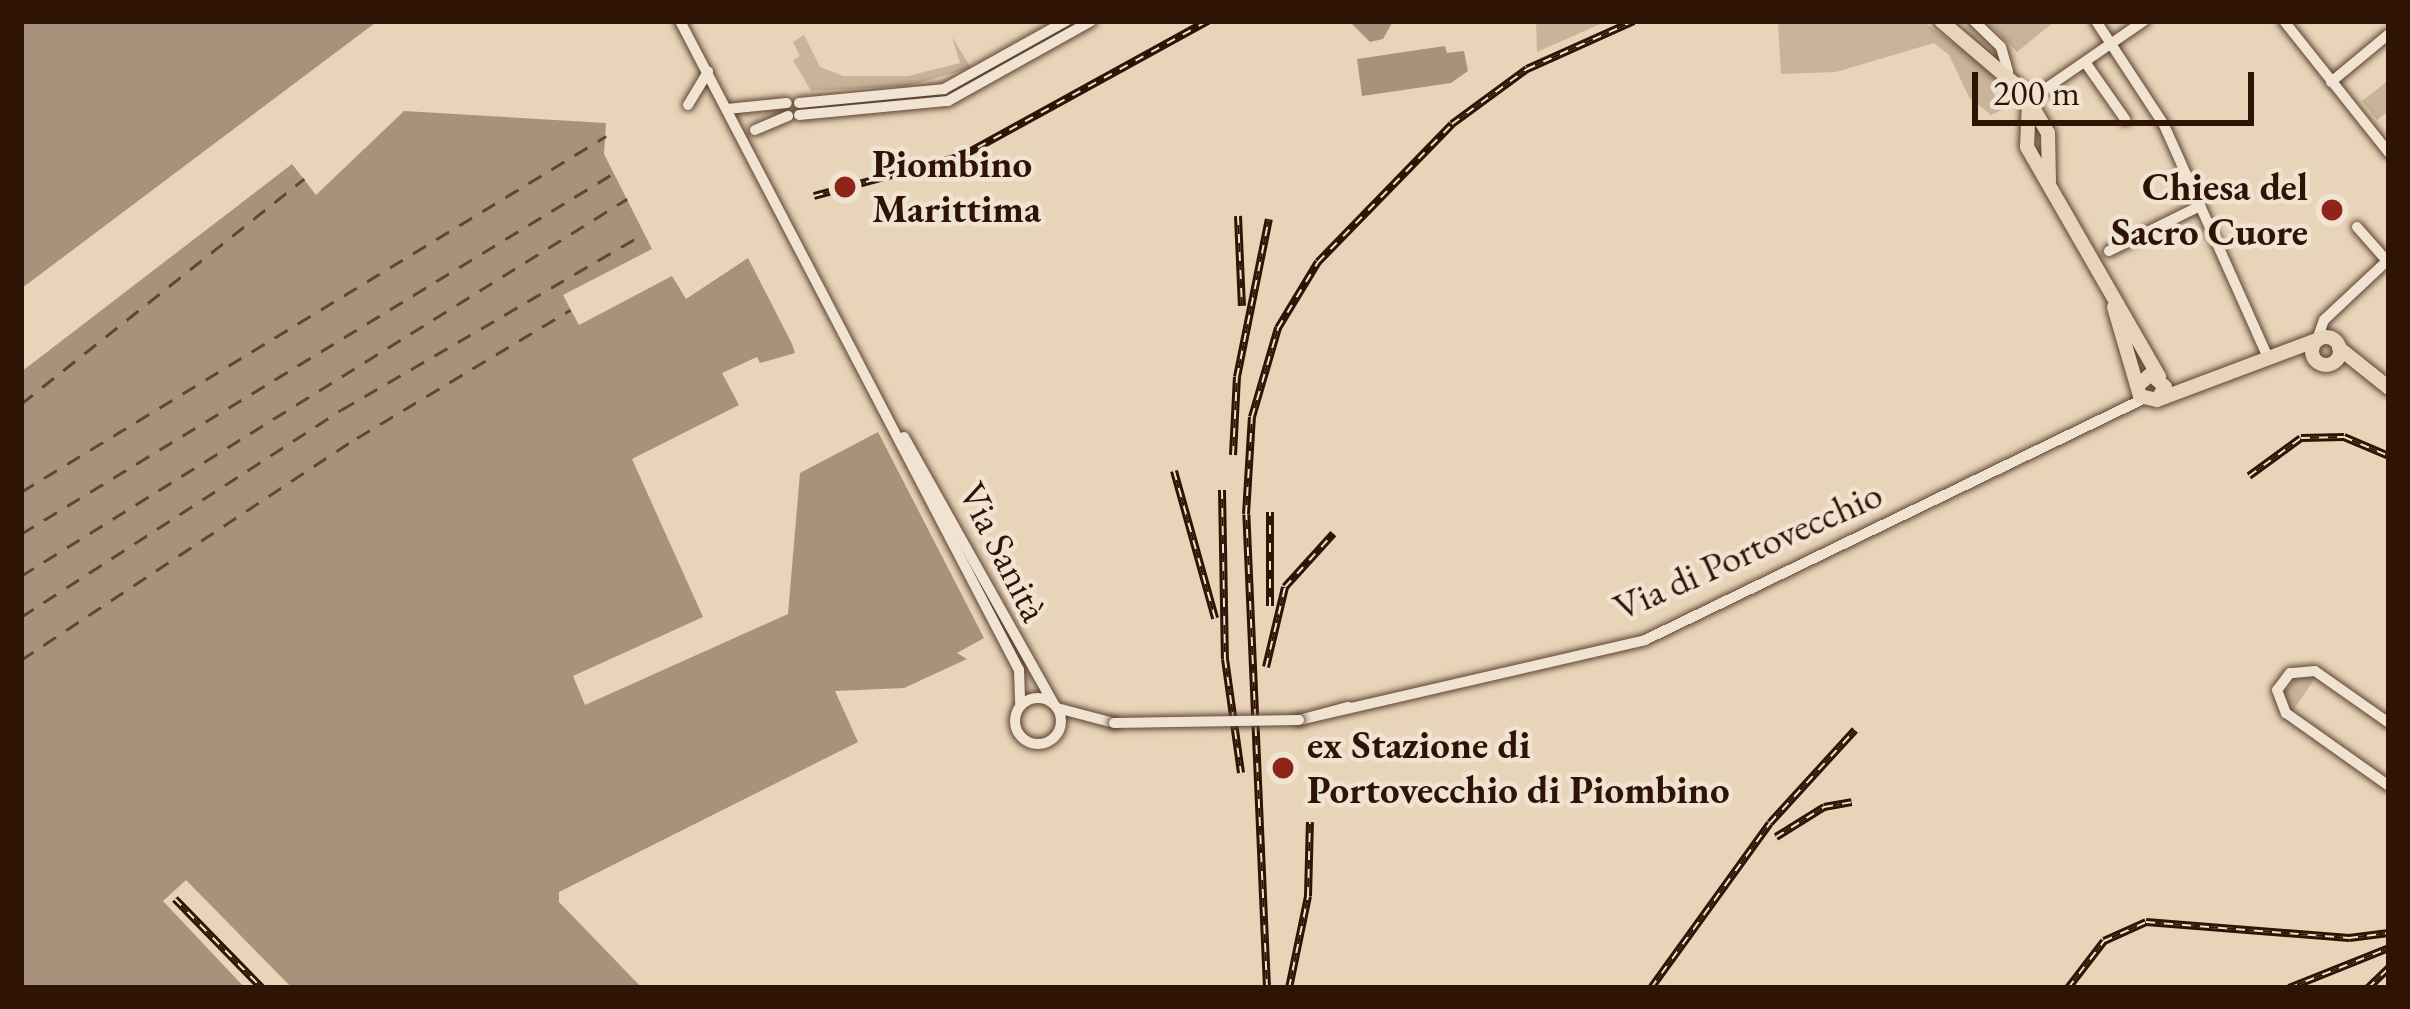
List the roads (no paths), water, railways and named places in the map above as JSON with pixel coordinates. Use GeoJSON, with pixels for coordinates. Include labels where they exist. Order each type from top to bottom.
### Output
{"type":"FeatureCollection","features":[{"type":"Feature","properties":{"kind":"main road"},"geometry":{"type":"LineString","coordinates":[[1942,21],[2008,72],[2029,100],[2048,150],[2050,188]]}},
{"type":"Feature","properties":{"kind":"main road"},"geometry":{"type":"LineString","coordinates":[[2029,100],[2030,153],[2160,378]]}},
{"type":"Feature","properties":{"kind":"main road"},"geometry":{"type":"LineString","coordinates":[[2030,153],[2048,150]]}},
{"type":"Feature","properties":{"kind":"main road"},"geometry":{"type":"LineString","coordinates":[[2111,297],[2146,395]]}},
{"type":"Feature","properties":{"kind":"main road"},"geometry":{"type":"LineString","coordinates":[[2146,395],[2196,384],[2267,355],[2331,338],[2384,384]]}},
{"type":"Feature","properties":{"kind":"main road"},"geometry":{"type":"LineString","coordinates":[[2312,356],[2318,340]]}},
{"type":"Feature","properties":{"kind":"main road"},"geometry":{"type":"LineString","coordinates":[[2332,364],[2339,348]]}},
{"type":"Feature","properties":{"kind":"main road"},"geometry":{"type":"LineString","coordinates":[[2267,355],[2312,356],[2384,384]]}},
{"type":"Feature","properties":{"kind":"main road","name":"Via di Portovecchio"},"geometry":{"type":"LineString","coordinates":[[2146,395],[2144,376],[2160,378]]}},
{"type":"Feature","properties":{"kind":"main road"},"geometry":{"type":"LineString","coordinates":[[2146,395],[2160,378]]}},
{"type":"Feature","properties":{"kind":"main road"},"geometry":{"type":"LineString","coordinates":[[2160,378],[2196,384]]}},
{"type":"Feature","properties":{"kind":"street","name":"Via Sanità"},"geometry":{"type":"LineString","coordinates":[[680,21],[1019,670],[1020,706],[1014,722],[1022,738],[1039,744],[1054,736]]}},
{"type":"Feature","properties":{"kind":"street"},"geometry":{"type":"LineString","coordinates":[[733,124],[760,126],[793,109],[944,89],[1066,21]]}},
{"type":"Feature","properties":{"kind":"street"},"geometry":{"type":"LineString","coordinates":[[727,109],[948,101],[1090,21]]}},
{"type":"Feature","properties":{"kind":"street"},"geometry":{"type":"LineString","coordinates":[[1975,21],[2001,46],[2008,72]]}},
{"type":"Feature","properties":{"kind":"street"},"geometry":{"type":"LineString","coordinates":[[2096,21],[2164,125],[2267,355]]}},
{"type":"Feature","properties":{"kind":"street"},"geometry":{"type":"LineString","coordinates":[[2029,100],[2144,21]]}},
{"type":"Feature","properties":{"kind":"street"},"geometry":{"type":"LineString","coordinates":[[2284,21],[2389,153]]}},
{"type":"Feature","properties":{"kind":"street"},"geometry":{"type":"LineString","coordinates":[[2331,82],[2389,34]]}},
{"type":"Feature","properties":{"kind":"street"},"geometry":{"type":"LineString","coordinates":[[2085,62],[2125,118]]}},
{"type":"Feature","properties":{"kind":"street"},"geometry":{"type":"LineString","coordinates":[[688,105],[707,72]]}},
{"type":"Feature","properties":{"kind":"street"},"geometry":{"type":"LineString","coordinates":[[758,105],[758,165]]}},
{"type":"Feature","properties":{"kind":"street"},"geometry":{"type":"LineString","coordinates":[[2109,250],[2200,206]]}},
{"type":"Feature","properties":{"kind":"street"},"geometry":{"type":"LineString","coordinates":[[2318,340],[2324,320],[2388,260],[2357,227]]}},
{"type":"Feature","properties":{"kind":"street","name":"Via di Portovecchio"},"geometry":{"type":"LineString","coordinates":[[1055,705],[1098,722],[1114,723],[1299,720],[1645,640],[2146,395]]}},
{"type":"Feature","properties":{"kind":"street","name":"Via Sanità"},"geometry":{"type":"LineString","coordinates":[[897,430],[916,449],[1026,661],[1055,705]]}},
{"type":"Feature","properties":{"kind":"street"},"geometry":{"type":"LineString","coordinates":[[2389,723],[2315,671],[2290,674],[2277,690],[2286,713],[2389,786]]}},
{"type":"Feature","properties":{"kind":"street"},"geometry":{"type":"LineString","coordinates":[[1020,706],[1036,698],[1055,705],[1054,736]]}},
{"type":"Feature","properties":{"kind":"street","name":"Via di Portovecchio"},"geometry":{"type":"LineString","coordinates":[[1054,736],[1098,722]]}},
{"type":"Feature","properties":{"kind":"railway"},"geometry":{"type":"LineString","coordinates":[[814,196],[962,156],[1208,21]]}},
{"type":"Feature","properties":{"kind":"railway"},"geometry":{"type":"LineString","coordinates":[[1267,988],[1246,514],[1252,417],[1278,328],[1318,262],[1452,124],[1527,69],[1634,21]]}},
{"type":"Feature","properties":{"kind":"railway"},"geometry":{"type":"LineString","coordinates":[[1238,216],[1242,306]]}},
{"type":"Feature","properties":{"kind":"railway"},"geometry":{"type":"LineString","coordinates":[[1233,455],[1237,377],[1269,219]]}},
{"type":"Feature","properties":{"kind":"railway"},"geometry":{"type":"LineString","coordinates":[[2249,476],[2301,438],[2344,437],[2389,456]]}},
{"type":"Feature","properties":{"kind":"railway"},"geometry":{"type":"LineString","coordinates":[[1174,471],[1215,618]]}},
{"type":"Feature","properties":{"kind":"railway"},"geometry":{"type":"LineString","coordinates":[[1222,490],[1225,659],[1241,773]]}},
{"type":"Feature","properties":{"kind":"railway"},"geometry":{"type":"LineString","coordinates":[[1270,512],[1270,606]]}},
{"type":"Feature","properties":{"kind":"railway"},"geometry":{"type":"LineString","coordinates":[[1266,667],[1285,587],[1333,534]]}},
{"type":"Feature","properties":{"kind":"railway"},"geometry":{"type":"LineString","coordinates":[[1651,988],[1770,823],[1855,730]]}},
{"type":"Feature","properties":{"kind":"railway"},"geometry":{"type":"LineString","coordinates":[[1776,837],[1824,807],[1852,802]]}},
{"type":"Feature","properties":{"kind":"railway"},"geometry":{"type":"LineString","coordinates":[[1289,988],[1308,896],[1310,822]]}},
{"type":"Feature","properties":{"kind":"railway"},"geometry":{"type":"LineString","coordinates":[[175,899],[262,988]]}},
{"type":"Feature","properties":{"kind":"railway"},"geometry":{"type":"LineString","coordinates":[[2068,988],[2104,941],[2146,922],[2349,938],[2389,933]]}},
{"type":"Feature","properties":{"kind":"railway"},"geometry":{"type":"LineString","coordinates":[[2289,988],[2389,948]]}},
{"type":"Feature","properties":{"kind":"railway"},"geometry":{"type":"LineString","coordinates":[[2368,988],[2389,968]]}},
{"type":"Feature","properties":{"kind":"place","name":"Piombino Marittima"},"geometry":{"type":"Point","coordinates":[845,187]}},
{"type":"Feature","properties":{"kind":"place","name":"Chiesa del Sacro Cuore"},"geometry":{"type":"Point","coordinates":[2332,210]}},
{"type":"Feature","properties":{"kind":"place","name":"ex Stazione di Portovecchio di Piombino"},"geometry":{"type":"Point","coordinates":[1283,768]}}]}
